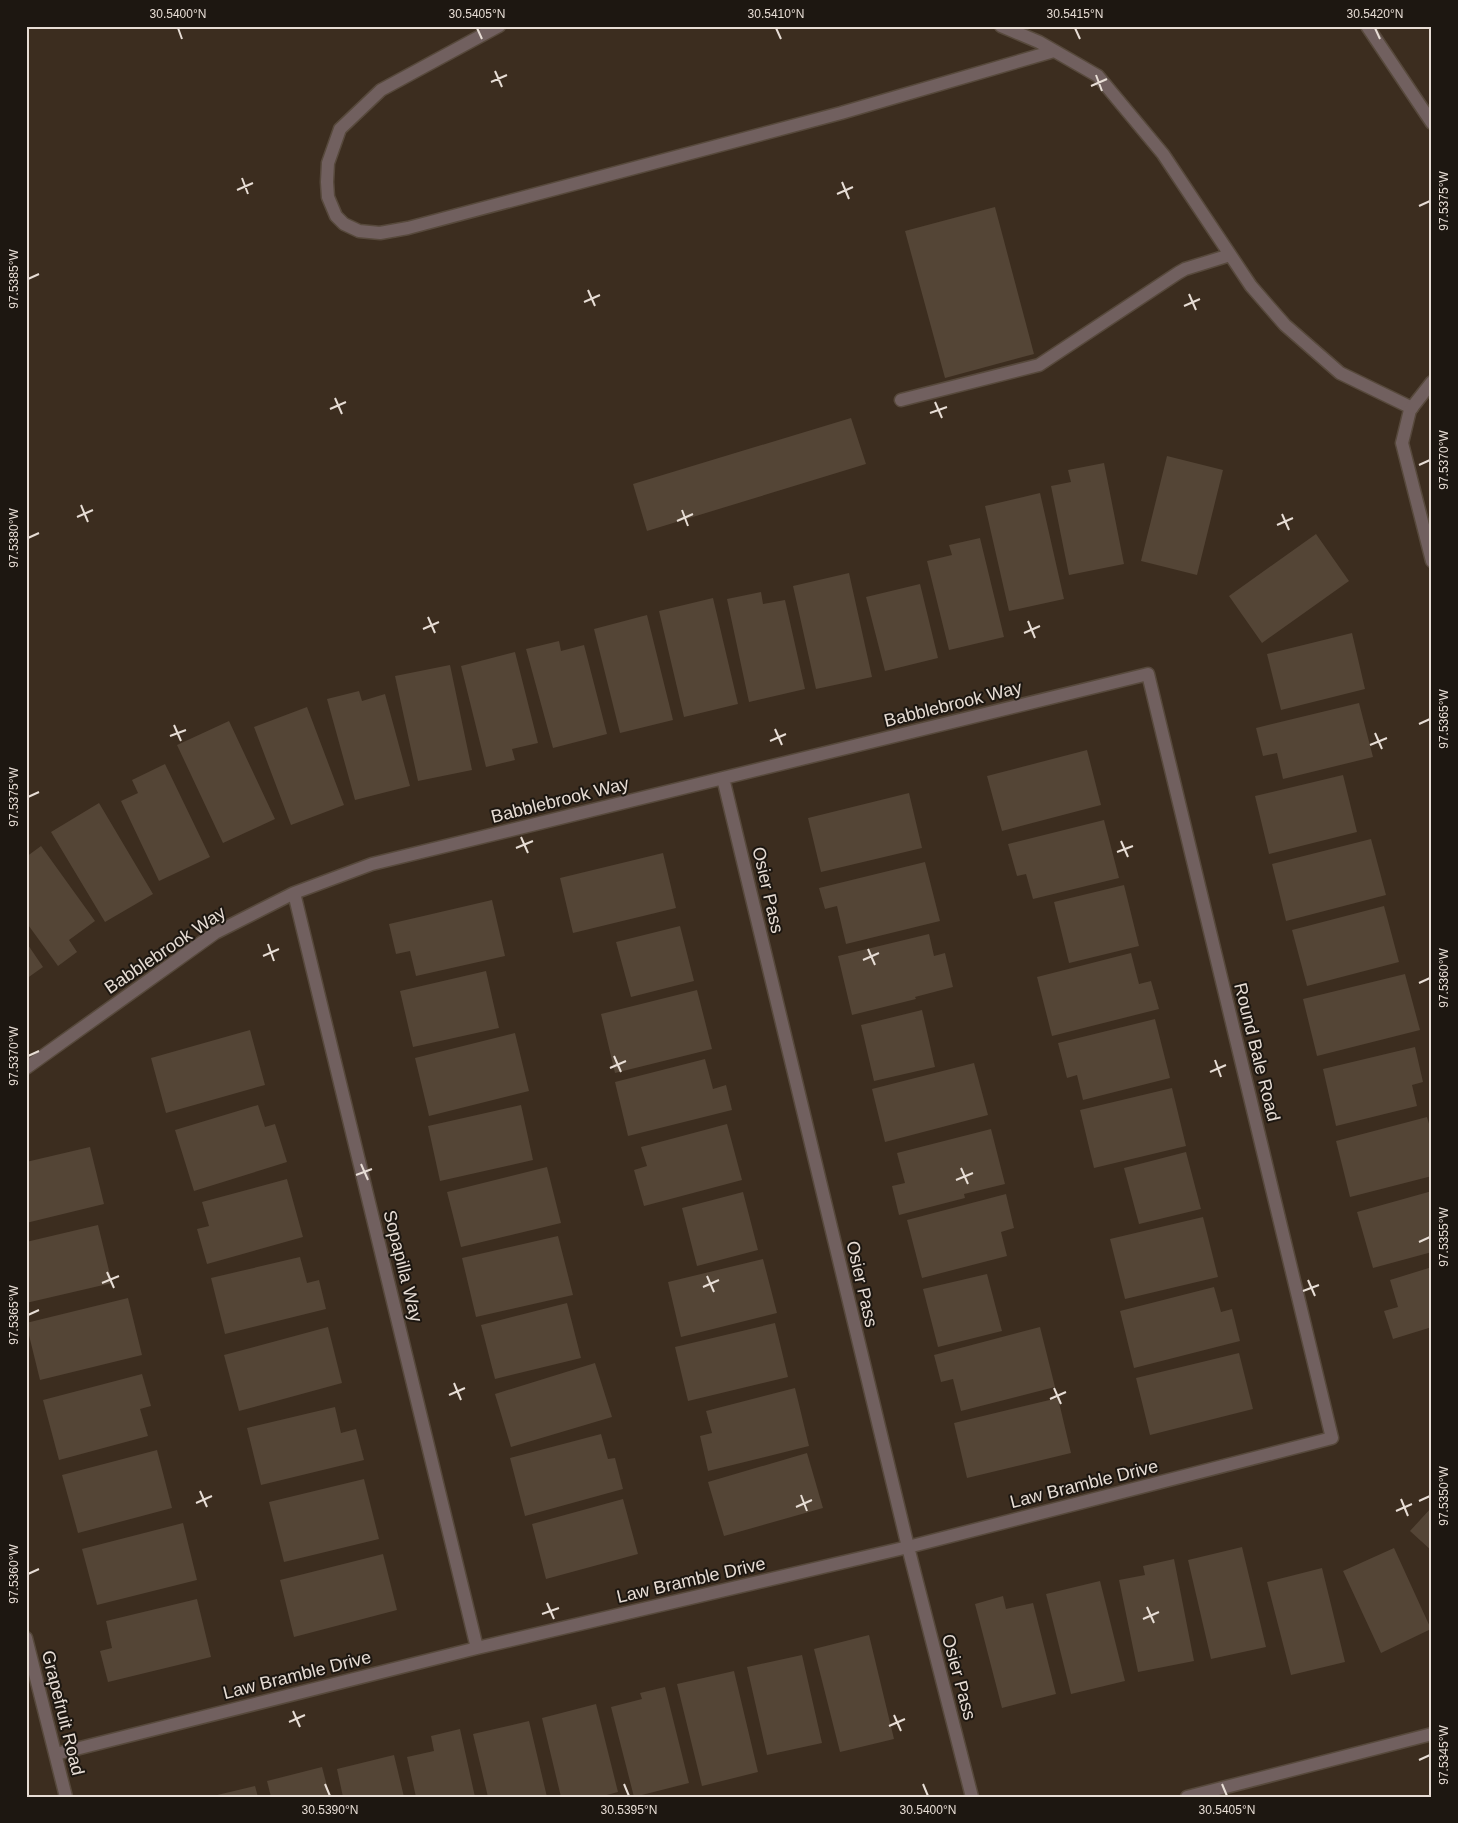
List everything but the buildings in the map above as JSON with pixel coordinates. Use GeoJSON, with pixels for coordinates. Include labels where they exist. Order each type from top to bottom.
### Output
{"type":"FeatureCollection","features":[{"type":"Feature","properties":{"kind":"street"},"geometry":{"type":"LineString","coordinates":[[499,26],[381,90],[340,129],[328,164],[326,182],[328,197],[336,216],[344,224],[359,231],[380,233],[408,228],[841,113],[1054,51]]}},
{"type":"Feature","properties":{"kind":"street"},"geometry":{"type":"LineString","coordinates":[[1002,26],[1039,42],[1098,76],[1163,154],[1251,286],[1285,325],[1340,373],[1412,408]]}},
{"type":"Feature","properties":{"kind":"street"},"geometry":{"type":"LineString","coordinates":[[1367,26],[1432,123]]}},
{"type":"Feature","properties":{"kind":"street"},"geometry":{"type":"LineString","coordinates":[[901,400],[1039,365],[1178,273],[1230,254]]}},
{"type":"Feature","properties":{"kind":"street"},"geometry":{"type":"LineString","coordinates":[[1432,382],[1412,408],[1402,443],[1432,561]]}},
{"type":"Feature","properties":{"kind":"street","name":"Babblebrook Way"},"geometry":{"type":"LineString","coordinates":[[26,1068],[215,933],[294,893],[372,864],[1148,674]]}},
{"type":"Feature","properties":{"kind":"street","name":"Round Bale Road"},"geometry":{"type":"LineString","coordinates":[[1148,674],[1332,1438]]}},
{"type":"Feature","properties":{"kind":"street","name":"Osier Pass"},"geometry":{"type":"LineString","coordinates":[[723,778],[908,1547],[972,1797]]}},
{"type":"Feature","properties":{"kind":"street","name":"Sopapilla Way"},"geometry":{"type":"LineString","coordinates":[[294,893],[478,1648]]}},
{"type":"Feature","properties":{"kind":"street","name":"Law Bramble Drive"},"geometry":{"type":"LineString","coordinates":[[56,1754],[478,1648],[908,1547],[1332,1438]]}},
{"type":"Feature","properties":{"kind":"street","name":"Grapefruit Road"},"geometry":{"type":"LineString","coordinates":[[26,1638],[66,1797]]}},
{"type":"Feature","properties":{"kind":"street"},"geometry":{"type":"LineString","coordinates":[[1187,1797],[1432,1734]]}}]}
